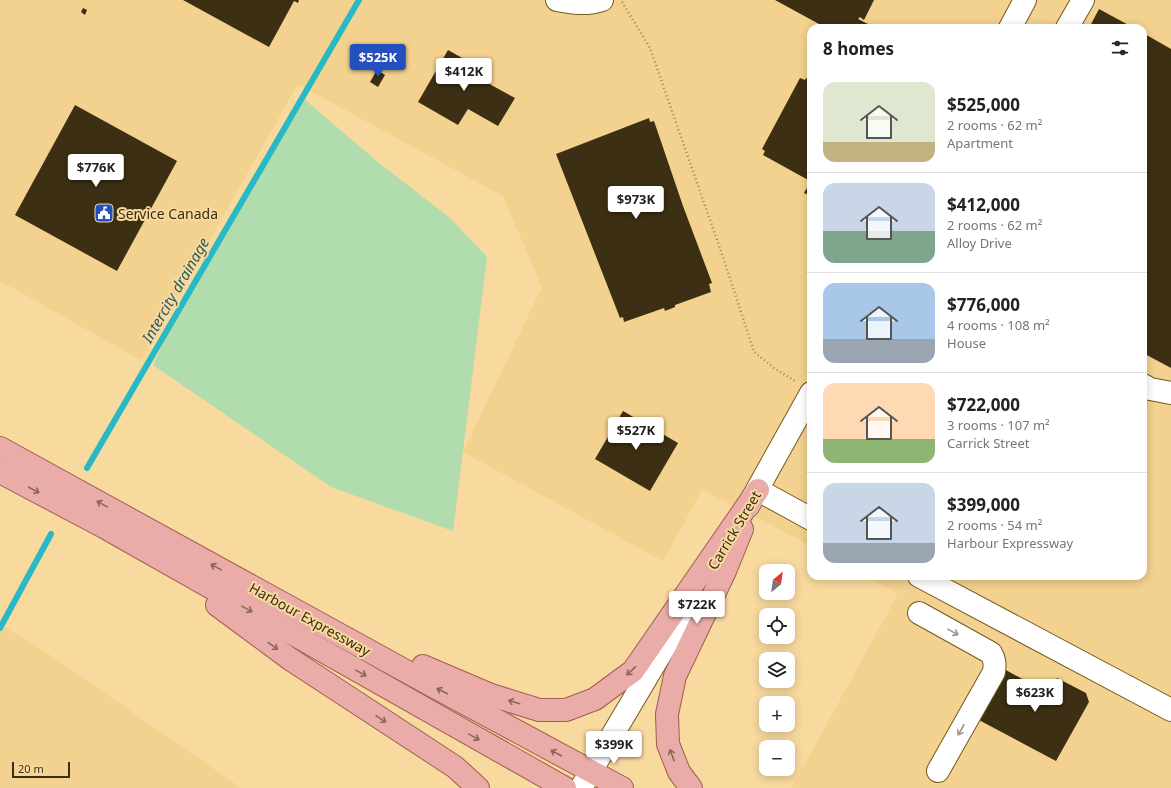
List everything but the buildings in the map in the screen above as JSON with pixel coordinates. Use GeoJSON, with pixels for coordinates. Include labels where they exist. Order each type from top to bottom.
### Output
{"type":"FeatureCollection","features":[{"type":"Feature","properties":{"kind":"main road","name":"Harbour Expressway"},"geometry":{"type":"LineString","coordinates":[[0,448],[311,619],[586,780],[622,788]]}},
{"type":"Feature","properties":{"kind":"main road","name":"Harbour Expressway"},"geometry":{"type":"LineString","coordinates":[[0,472],[128,541],[565,788]]}},
{"type":"Feature","properties":{"kind":"main road"},"geometry":{"type":"LineString","coordinates":[[311,619],[491,695],[540,710],[566,710],[595,699],[633,671],[758,490]]}},
{"type":"Feature","properties":{"kind":"main road"},"geometry":{"type":"LineString","coordinates":[[691,788],[679,772],[668,744],[667,714],[675,676],[725,571],[758,490]]}},
{"type":"Feature","properties":{"kind":"main road"},"geometry":{"type":"LineString","coordinates":[[128,541],[290,659],[455,767],[478,788]]}},
{"type":"Feature","properties":{"kind":"street"},"geometry":{"type":"LineString","coordinates":[[557,0],[573,3],[596,2],[602,0]]}},
{"type":"Feature","properties":{"kind":"street"},"geometry":{"type":"LineString","coordinates":[[1012,24],[1025,0]]}},
{"type":"Feature","properties":{"kind":"street"},"geometry":{"type":"LineString","coordinates":[[1069,24],[1083,0]]}},
{"type":"Feature","properties":{"kind":"street"},"geometry":{"type":"LineString","coordinates":[[1147,387],[1171,393]]}},
{"type":"Feature","properties":{"kind":"street","name":"Carrick Street"},"geometry":{"type":"LineString","coordinates":[[586,780],[758,490],[805,388]]}},
{"type":"Feature","properties":{"kind":"street"},"geometry":{"type":"LineString","coordinates":[[758,490],[807,517]]}},
{"type":"Feature","properties":{"kind":"street"},"geometry":{"type":"LineString","coordinates":[[927,580],[1171,710]]}},
{"type":"Feature","properties":{"kind":"street"},"geometry":{"type":"LineString","coordinates":[[919,613],[990,653],[995,665],[994,672],[938,771]]}},
{"type":"Feature","properties":{"kind":"path"},"geometry":{"type":"LineString","coordinates":[[621,0],[650,48],[722,253],[754,352],[774,368],[805,388]]}},
{"type":"Feature","properties":{"kind":"shaded area"},"geometry":{"type":"Polygon","coordinates":[[[0,0],[1171,0],[1171,788],[792,788],[898,594],[872,580],[1147,580],[1147,24],[807,24],[807,544],[702,490],[663,561],[463,452],[542,287],[503,196],[298,84],[141,360],[0,281],[0,0]]]}},
{"type":"Feature","properties":{"kind":"shaded area"},"geometry":{"type":"Polygon","coordinates":[[[0,624],[47,653],[241,788],[0,788],[0,624]]]}},
{"type":"Feature","properties":{"kind":"green space"},"geometry":{"type":"Polygon","coordinates":[[[305,100],[379,163],[450,218],[487,257],[453,531],[331,487],[153,365],[195,275],[212,251],[305,100]]]}},
{"type":"Feature","properties":{"kind":"waterway","name":"Intercity drainage"},"geometry":{"type":"LineString","coordinates":[[87,468],[359,0]]}},
{"type":"Feature","properties":{"kind":"waterway","name":"Intercity drainage"},"geometry":{"type":"LineString","coordinates":[[0,628],[51,534]]}},
{"type":"Feature","properties":{"kind":"place","name":"Service Canada"},"geometry":{"type":"Point","coordinates":[104,213]}}]}
